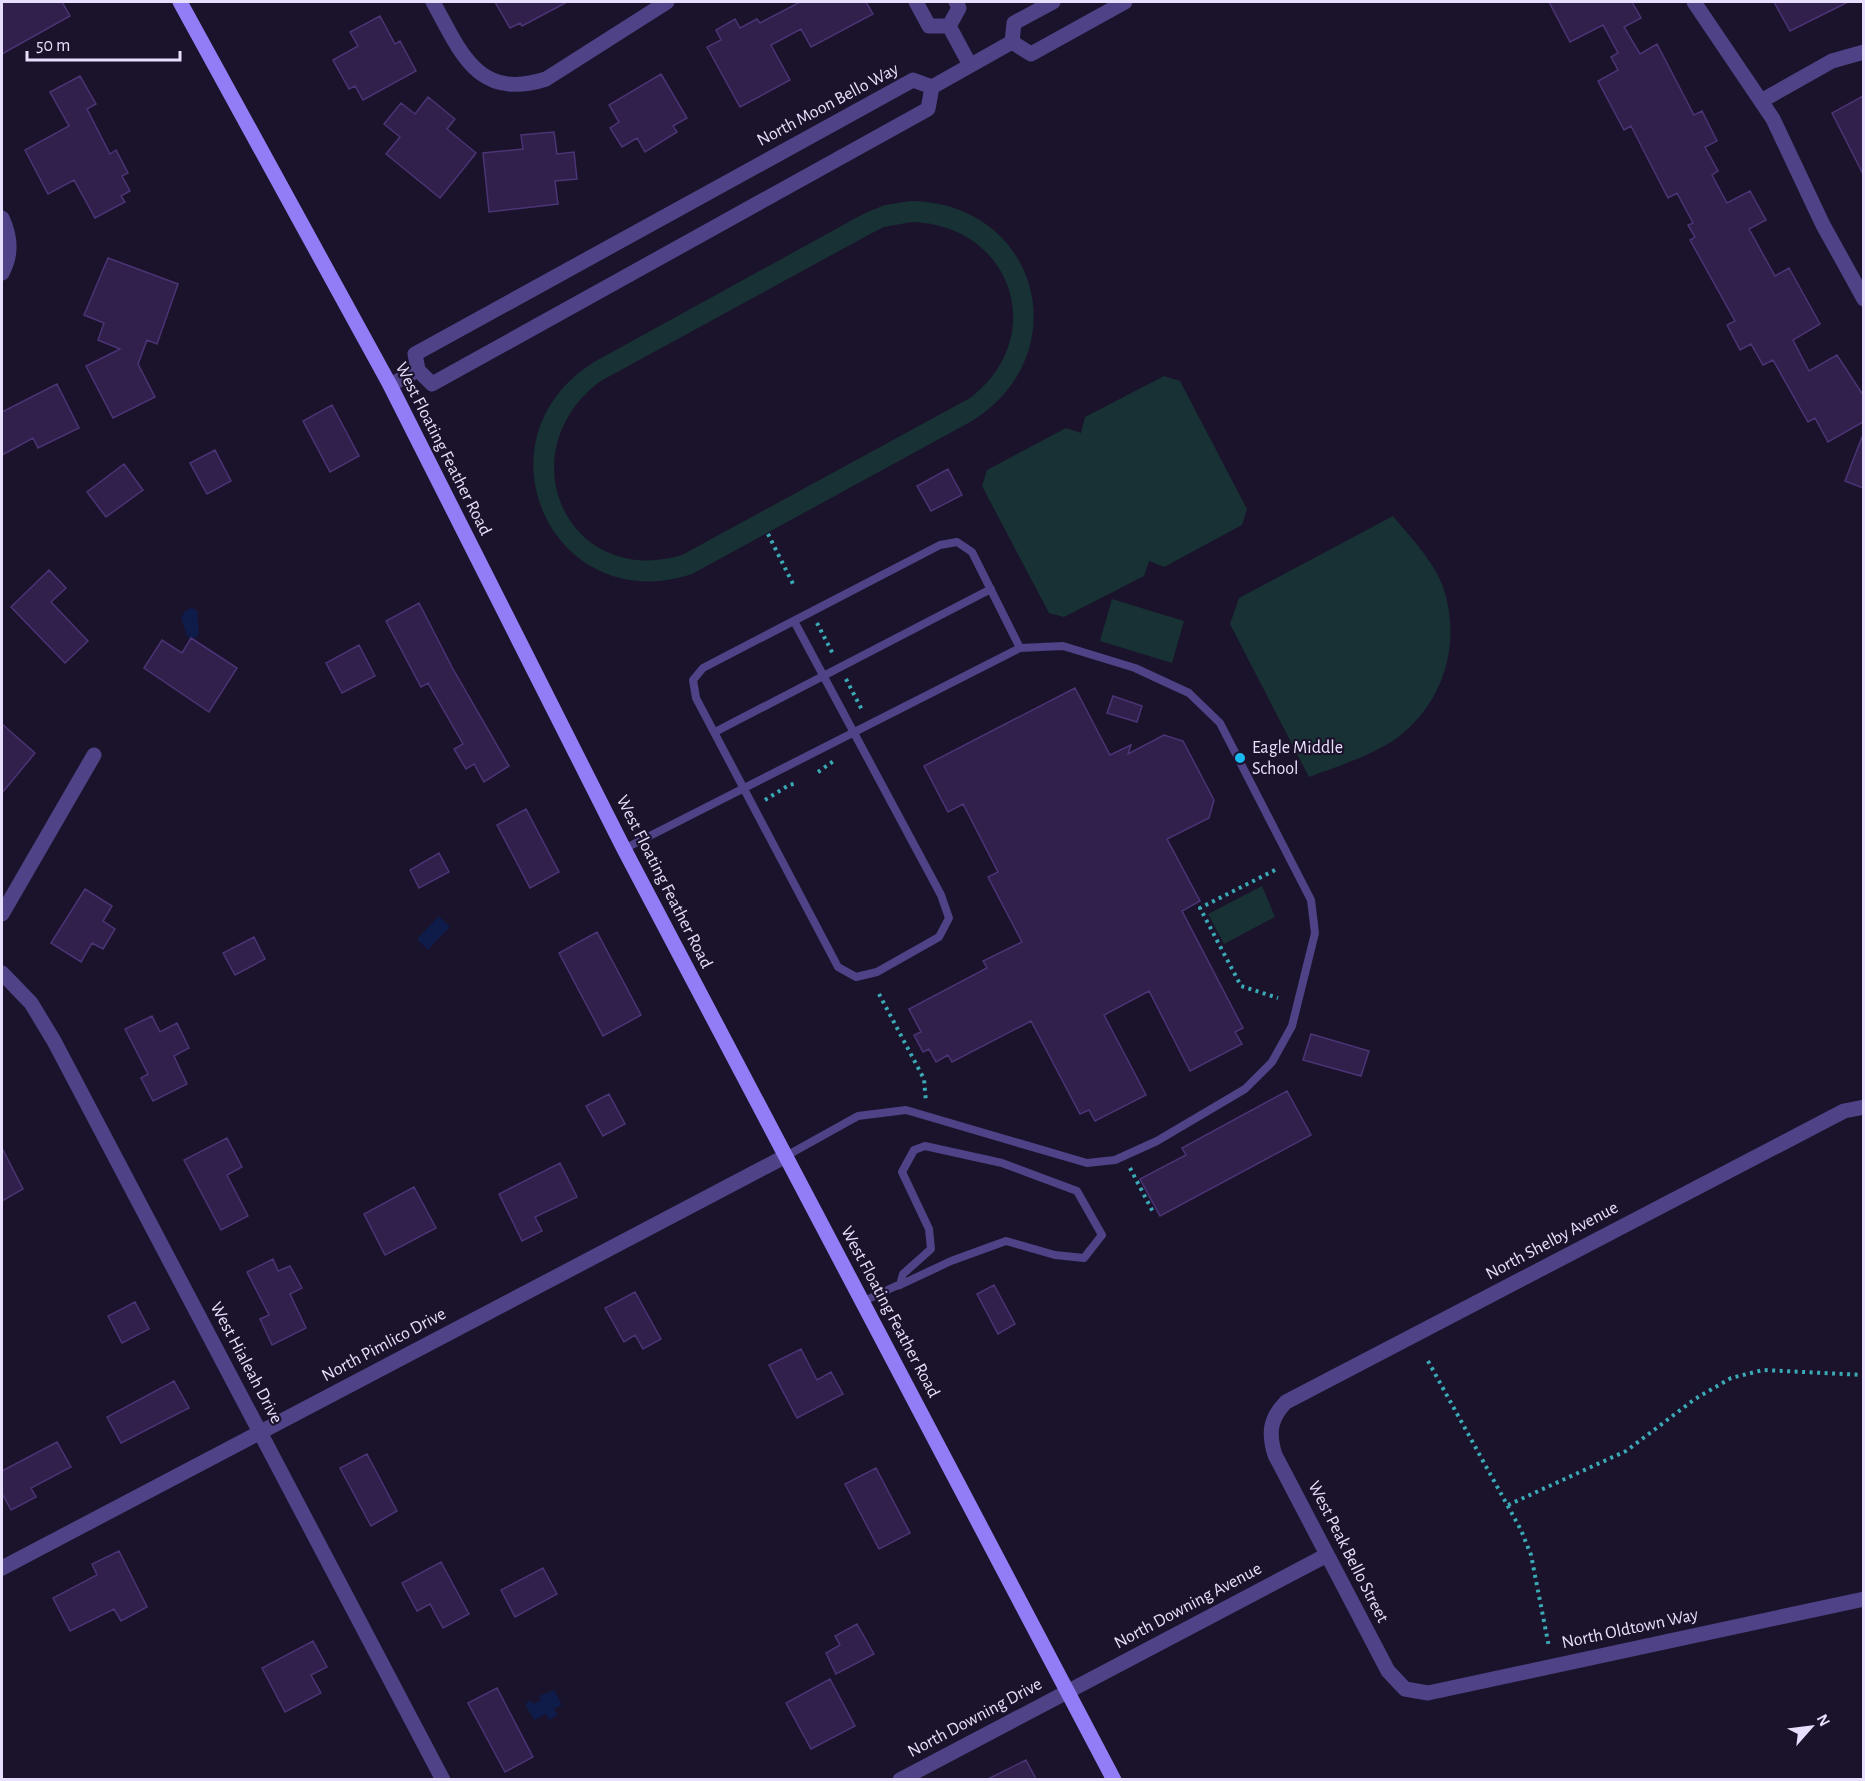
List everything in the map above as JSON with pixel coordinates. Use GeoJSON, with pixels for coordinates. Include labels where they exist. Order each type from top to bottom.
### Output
{"type":"FeatureCollection","features":[{"type":"Feature","properties":{"kind":"main road","name":"West Floating Feather Road"},"geometry":{"type":"LineString","coordinates":[[180,2],[390,385],[624,849],[1114,1779]]}},
{"type":"Feature","properties":{"kind":"street"},"geometry":{"type":"LineString","coordinates":[[433,2],[463,56],[478,73],[498,84],[525,86],[546,80],[667,2]]}},
{"type":"Feature","properties":{"kind":"street"},"geometry":{"type":"LineString","coordinates":[[916,2],[928,26],[949,26]]}},
{"type":"Feature","properties":{"kind":"street"},"geometry":{"type":"LineString","coordinates":[[949,26],[959,8],[956,2]]}},
{"type":"Feature","properties":{"kind":"street"},"geometry":{"type":"LineString","coordinates":[[1012,42],[1014,23],[1053,2]]}},
{"type":"Feature","properties":{"kind":"street"},"geometry":{"type":"LineString","coordinates":[[1012,42],[1031,54],[1125,2]]}},
{"type":"Feature","properties":{"kind":"street"},"geometry":{"type":"LineString","coordinates":[[1694,2],[1761,101],[1863,299]]}},
{"type":"Feature","properties":{"kind":"street"},"geometry":{"type":"LineString","coordinates":[[949,26],[970,65]]}},
{"type":"Feature","properties":{"kind":"street"},"geometry":{"type":"LineString","coordinates":[[390,385],[418,370],[432,384],[928,109],[932,87],[1012,42]]}},
{"type":"Feature","properties":{"kind":"street"},"geometry":{"type":"LineString","coordinates":[[1761,101],[1832,61],[1863,52]]}},
{"type":"Feature","properties":{"kind":"street","name":"North Moon Bello Way"},"geometry":{"type":"LineString","coordinates":[[418,370],[415,354],[913,80],[932,87]]}},
{"type":"Feature","properties":{"kind":"street"},"geometry":{"type":"LineString","coordinates":[[2,218],[10,244],[4,268]]}},
{"type":"Feature","properties":{"kind":"street"},"geometry":{"type":"LineString","coordinates":[[2,914],[94,755]]}},
{"type":"Feature","properties":{"kind":"street","name":"West Hialeah Drive"},"geometry":{"type":"LineString","coordinates":[[2,973],[31,1003],[54,1041],[442,1779]]}},
{"type":"Feature","properties":{"kind":"street","name":"North Shelby Avenue"},"geometry":{"type":"LineString","coordinates":[[1271,1426],[1275,1412],[1286,1402],[1844,1111],[1863,1107]]}},
{"type":"Feature","properties":{"kind":"street","name":"North Pimlico Drive"},"geometry":{"type":"LineString","coordinates":[[2,1568],[786,1156]]}},
{"type":"Feature","properties":{"kind":"street","name":"West Peak Bello Street"},"geometry":{"type":"LineString","coordinates":[[1271,1426],[1271,1440],[1275,1455],[1388,1671],[1405,1689]]}},
{"type":"Feature","properties":{"kind":"street","name":"North Downing Avenue"},"geometry":{"type":"LineString","coordinates":[[1067,1692],[1327,1555]]}},
{"type":"Feature","properties":{"kind":"street","name":"North Oldtown Way"},"geometry":{"type":"LineString","coordinates":[[1405,1689],[1428,1693],[1863,1599]]}},
{"type":"Feature","properties":{"kind":"street","name":"North Downing Drive"},"geometry":{"type":"LineString","coordinates":[[900,1779],[1067,1692]]}},
{"type":"Feature","properties":{"kind":"lane"},"geometry":{"type":"LineString","coordinates":[[794,621],[941,895],[949,918],[939,937],[877,972],[856,977],[838,967],[696,698],[693,680],[703,668],[940,545],[957,542],[972,552],[1020,648]]}},
{"type":"Feature","properties":{"kind":"lane"},"geometry":{"type":"LineString","coordinates":[[715,732],[991,589]]}},
{"type":"Feature","properties":{"kind":"lane"},"geometry":{"type":"LineString","coordinates":[[624,849],[1020,648],[1063,646],[1135,668],[1189,693],[1220,723],[1311,900],[1316,933],[1292,1026],[1272,1062],[1245,1089],[1156,1141],[1115,1160],[1086,1163],[906,1110],[858,1116],[786,1156]]}},
{"type":"Feature","properties":{"kind":"lane"},"geometry":{"type":"LineString","coordinates":[[862,1302],[1006,1241],[1055,1254],[1084,1258],[1102,1234],[1077,1191],[1002,1163],[925,1146],[914,1150],[902,1172],[929,1228],[931,1249],[903,1274],[900,1285]]}},
{"type":"Feature","properties":{"kind":"path"},"geometry":{"type":"LineString","coordinates":[[768,534],[794,584]]}},
{"type":"Feature","properties":{"kind":"path"},"geometry":{"type":"LineString","coordinates":[[817,623],[834,656]]}},
{"type":"Feature","properties":{"kind":"path"},"geometry":{"type":"LineString","coordinates":[[845,677],[862,710]]}},
{"type":"Feature","properties":{"kind":"path"},"geometry":{"type":"LineString","coordinates":[[818,772],[843,756]]}},
{"type":"Feature","properties":{"kind":"path"},"geometry":{"type":"LineString","coordinates":[[765,800],[770,795],[798,783]]}},
{"type":"Feature","properties":{"kind":"path"},"geometry":{"type":"LineString","coordinates":[[1275,870],[1200,908],[1241,986],[1278,998]]}},
{"type":"Feature","properties":{"kind":"path"},"geometry":{"type":"LineString","coordinates":[[879,994],[924,1079],[925,1104]]}},
{"type":"Feature","properties":{"kind":"path"},"geometry":{"type":"LineString","coordinates":[[1130,1167],[1152,1212]]}},
{"type":"Feature","properties":{"kind":"path"},"geometry":{"type":"LineString","coordinates":[[1428,1361],[1508,1505],[1531,1555],[1549,1647]]}},
{"type":"Feature","properties":{"kind":"path"},"geometry":{"type":"LineString","coordinates":[[1508,1505],[1626,1451],[1695,1399],[1731,1378],[1762,1370],[1863,1375]]}},
{"type":"Feature","properties":{"kind":"green space"},"geometry":{"type":"Polygon","coordinates":[[[910,201],[954,208],[989,226],[1014,253],[1030,286],[1034,322],[1026,358],[1006,392],[972,421],[692,574],[643,581],[601,571],[567,548],[544,515],[534,475],[537,434],[557,395],[594,362],[865,213],[885,205],[910,201]],[[912,222],[884,227],[599,382],[571,412],[557,445],[555,478],[563,509],[582,534],[608,553],[642,560],[682,555],[970,398],[995,373],[1009,345],[1013,316],[1008,288],[995,263],[974,242],[946,228],[912,222]]]}},
{"type":"Feature","properties":{"kind":"green space"},"geometry":{"type":"Polygon","coordinates":[[[1164,376],[1180,381],[1247,509],[1242,525],[1164,567],[1149,561],[1144,576],[1064,617],[1049,613],[982,486],[987,470],[1066,428],[1081,433],[1085,417],[1164,376]]]}},
{"type":"Feature","properties":{"kind":"green space"},"geometry":{"type":"Polygon","coordinates":[[[1393,516],[1428,559],[1443,587],[1450,629],[1445,670],[1427,707],[1397,738],[1343,765],[1309,777],[1230,624],[1239,598],[1393,516]]]}},
{"type":"Feature","properties":{"kind":"green space"},"geometry":{"type":"Polygon","coordinates":[[[1112,599],[1184,621],[1172,663],[1100,641],[1112,599]]]}},
{"type":"Feature","properties":{"kind":"green space"},"geometry":{"type":"Polygon","coordinates":[[[1262,886],[1275,917],[1224,944],[1208,914],[1262,886]]]}},
{"type":"Feature","properties":{"kind":"water"},"geometry":{"type":"Polygon","coordinates":[[[191,608],[197,610],[199,634],[192,641],[187,636],[181,618],[185,611],[191,608]]]}},
{"type":"Feature","properties":{"kind":"water"},"geometry":{"type":"Polygon","coordinates":[[[439,916],[450,927],[428,950],[417,939],[439,916]]]}},
{"type":"Feature","properties":{"kind":"water"},"geometry":{"type":"Polygon","coordinates":[[[554,1690],[562,1705],[554,1709],[558,1715],[549,1720],[546,1714],[534,1720],[525,1704],[531,1700],[533,1704],[541,1700],[539,1696],[554,1690]]]}},
{"type":"Feature","properties":{"kind":"building"},"geometry":{"type":"Polygon","coordinates":[[[2,2],[62,2],[70,16],[2,54],[2,2]]]}},
{"type":"Feature","properties":{"kind":"building"},"geometry":{"type":"Polygon","coordinates":[[[495,2],[567,2],[522,26],[520,23],[510,28],[495,2]]]}},
{"type":"Feature","properties":{"kind":"building"},"geometry":{"type":"Polygon","coordinates":[[[800,2],[866,2],[873,14],[811,47],[801,29],[771,45],[790,80],[740,107],[707,47],[721,40],[716,30],[735,19],[740,28],[757,19],[760,23],[800,2]]]}},
{"type":"Feature","properties":{"kind":"building"},"geometry":{"type":"Polygon","coordinates":[[[1549,2],[1632,2],[1641,18],[1624,27],[1640,54],[1657,44],[1694,115],[1702,111],[1717,141],[1705,147],[1718,171],[1712,175],[1727,203],[1750,191],[1766,220],[1749,229],[1775,276],[1789,268],[1820,324],[1793,340],[1809,371],[1837,355],[1863,395],[1863,422],[1828,442],[1815,418],[1808,422],[1773,360],[1763,365],[1751,344],[1740,350],[1727,325],[1735,321],[1690,240],[1695,237],[1688,225],[1693,223],[1677,193],[1668,198],[1631,126],[1624,130],[1598,81],[1618,70],[1611,57],[1618,53],[1603,25],[1570,42],[1549,2]]]}},
{"type":"Feature","properties":{"kind":"building"},"geometry":{"type":"Polygon","coordinates":[[[1774,2],[1848,2],[1790,31],[1774,2]]]}},
{"type":"Feature","properties":{"kind":"building"},"geometry":{"type":"Polygon","coordinates":[[[380,16],[395,44],[400,41],[416,71],[363,100],[355,86],[349,89],[333,60],[358,46],[350,32],[380,16]]]}},
{"type":"Feature","properties":{"kind":"building"},"geometry":{"type":"Polygon","coordinates":[[[661,74],[687,118],[673,126],[677,132],[645,152],[637,138],[622,147],[610,128],[619,122],[609,105],[661,74]]]}},
{"type":"Feature","properties":{"kind":"building"},"geometry":{"type":"Polygon","coordinates":[[[80,76],[96,104],[87,109],[110,154],[116,150],[128,173],[122,176],[130,191],[121,196],[125,202],[95,218],[74,180],[48,194],[25,150],[69,126],[50,92],[80,76]]]}},
{"type":"Feature","properties":{"kind":"building"},"geometry":{"type":"Polygon","coordinates":[[[1863,96],[1863,174],[1832,113],[1863,96]]]}},
{"type":"Feature","properties":{"kind":"building"},"geometry":{"type":"Polygon","coordinates":[[[428,97],[455,119],[447,129],[476,153],[440,198],[386,154],[400,137],[384,124],[401,103],[415,114],[428,97]]]}},
{"type":"Feature","properties":{"kind":"building"},"geometry":{"type":"Polygon","coordinates":[[[554,132],[557,154],[574,152],[577,179],[555,181],[558,204],[489,212],[483,153],[523,149],[521,135],[554,132]]]}},
{"type":"Feature","properties":{"kind":"building"},"geometry":{"type":"Polygon","coordinates":[[[108,258],[178,284],[157,344],[147,340],[138,364],[155,397],[113,418],[86,366],[120,349],[98,340],[104,323],[84,315],[108,258]]]}},
{"type":"Feature","properties":{"kind":"building"},"geometry":{"type":"Polygon","coordinates":[[[57,384],[79,428],[38,448],[33,438],[2,455],[2,412],[57,384]]]}},
{"type":"Feature","properties":{"kind":"building"},"geometry":{"type":"Polygon","coordinates":[[[332,405],[359,456],[330,472],[303,421],[332,405]]]}},
{"type":"Feature","properties":{"kind":"building"},"geometry":{"type":"Polygon","coordinates":[[[1863,437],[1863,488],[1845,481],[1863,437]]]}},
{"type":"Feature","properties":{"kind":"building"},"geometry":{"type":"Polygon","coordinates":[[[215,450],[231,481],[207,494],[190,463],[215,450]]]}},
{"type":"Feature","properties":{"kind":"building"},"geometry":{"type":"Polygon","coordinates":[[[124,464],[143,490],[106,517],[87,492],[124,464]]]}},
{"type":"Feature","properties":{"kind":"building"},"geometry":{"type":"Polygon","coordinates":[[[948,469],[962,495],[931,511],[917,486],[948,469]]]}},
{"type":"Feature","properties":{"kind":"building"},"geometry":{"type":"Polygon","coordinates":[[[49,570],[66,588],[51,602],[88,641],[65,663],[11,607],[49,570]]]}},
{"type":"Feature","properties":{"kind":"building"},"geometry":{"type":"Polygon","coordinates":[[[419,603],[453,669],[509,766],[484,782],[474,764],[466,769],[454,749],[463,744],[428,683],[421,687],[386,621],[419,603]]]}},
{"type":"Feature","properties":{"kind":"building"},"geometry":{"type":"Polygon","coordinates":[[[191,638],[237,668],[209,712],[144,668],[162,640],[182,653],[191,638]]]}},
{"type":"Feature","properties":{"kind":"building"},"geometry":{"type":"Polygon","coordinates":[[[359,645],[375,676],[342,693],[326,663],[359,645]]]}},
{"type":"Feature","properties":{"kind":"building","name":"Eagle Middle School"},"geometry":{"type":"Polygon","coordinates":[[[1075,688],[1110,755],[1131,745],[1128,754],[1164,735],[1183,741],[1214,800],[1209,818],[1167,839],[1200,901],[1182,911],[1243,1028],[1235,1032],[1242,1044],[1190,1071],[1149,991],[1104,1015],[1146,1095],[1095,1121],[1089,1110],[1080,1114],[1031,1021],[952,1062],[948,1055],[936,1062],[929,1049],[923,1052],[914,1035],[921,1032],[909,1009],[987,968],[983,961],[1022,942],[988,877],[998,872],[963,804],[948,812],[924,766],[1075,688]]]}},
{"type":"Feature","properties":{"kind":"building"},"geometry":{"type":"Polygon","coordinates":[[[1113,696],[1142,706],[1137,722],[1107,713],[1113,696]]]}},
{"type":"Feature","properties":{"kind":"building"},"geometry":{"type":"Polygon","coordinates":[[[2,724],[35,753],[2,793],[2,724]]]}},
{"type":"Feature","properties":{"kind":"building"},"geometry":{"type":"Polygon","coordinates":[[[526,809],[559,872],[530,888],[497,825],[526,809]]]}},
{"type":"Feature","properties":{"kind":"building"},"geometry":{"type":"Polygon","coordinates":[[[439,853],[449,872],[419,888],[410,870],[439,853]]]}},
{"type":"Feature","properties":{"kind":"building"},"geometry":{"type":"Polygon","coordinates":[[[85,889],[112,906],[103,921],[115,929],[103,949],[92,943],[81,962],[51,943],[85,889]]]}},
{"type":"Feature","properties":{"kind":"building"},"geometry":{"type":"Polygon","coordinates":[[[597,932],[641,1015],[603,1036],[559,953],[597,932]]]}},
{"type":"Feature","properties":{"kind":"building"},"geometry":{"type":"Polygon","coordinates":[[[254,937],[265,959],[235,975],[223,953],[254,937]]]}},
{"type":"Feature","properties":{"kind":"building"},"geometry":{"type":"Polygon","coordinates":[[[152,1016],[160,1032],[177,1023],[189,1048],[174,1056],[187,1084],[153,1101],[141,1078],[148,1074],[125,1029],[152,1016]]]}},
{"type":"Feature","properties":{"kind":"building"},"geometry":{"type":"Polygon","coordinates":[[[1311,1034],[1369,1051],[1361,1076],[1303,1060],[1311,1034]]]}},
{"type":"Feature","properties":{"kind":"building"},"geometry":{"type":"Polygon","coordinates":[[[1287,1091],[1311,1135],[1160,1216],[1140,1179],[1186,1155],[1182,1148],[1287,1091]]]}},
{"type":"Feature","properties":{"kind":"building"},"geometry":{"type":"Polygon","coordinates":[[[609,1094],[625,1124],[603,1136],[586,1106],[609,1094]]]}},
{"type":"Feature","properties":{"kind":"building"},"geometry":{"type":"Polygon","coordinates":[[[227,1138],[242,1167],[227,1175],[248,1216],[221,1230],[184,1160],[227,1138]]]}},
{"type":"Feature","properties":{"kind":"building"},"geometry":{"type":"Polygon","coordinates":[[[2,1148],[23,1189],[2,1201],[2,1148]]]}},
{"type":"Feature","properties":{"kind":"building"},"geometry":{"type":"Polygon","coordinates":[[[560,1163],[577,1197],[535,1217],[542,1231],[522,1241],[499,1194],[560,1163]]]}},
{"type":"Feature","properties":{"kind":"building"},"geometry":{"type":"Polygon","coordinates":[[[414,1187],[436,1228],[385,1255],[364,1214],[414,1187]]]}},
{"type":"Feature","properties":{"kind":"building"},"geometry":{"type":"Polygon","coordinates":[[[273,1259],[278,1271],[290,1266],[302,1288],[290,1294],[306,1328],[272,1345],[260,1319],[269,1315],[247,1272],[273,1259]]]}},
{"type":"Feature","properties":{"kind":"building"},"geometry":{"type":"Polygon","coordinates":[[[994,1285],[1015,1324],[998,1334],[977,1294],[994,1285]]]}},
{"type":"Feature","properties":{"kind":"building"},"geometry":{"type":"Polygon","coordinates":[[[635,1292],[661,1339],[643,1349],[635,1335],[624,1342],[605,1308],[635,1292]]]}},
{"type":"Feature","properties":{"kind":"building"},"geometry":{"type":"Polygon","coordinates":[[[135,1302],[149,1329],[122,1343],[108,1316],[135,1302]]]}},
{"type":"Feature","properties":{"kind":"building"},"geometry":{"type":"Polygon","coordinates":[[[801,1349],[817,1380],[831,1372],[843,1394],[797,1418],[769,1365],[801,1349]]]}},
{"type":"Feature","properties":{"kind":"building"},"geometry":{"type":"Polygon","coordinates":[[[174,1381],[189,1408],[121,1443],[107,1417],[174,1381]]]}},
{"type":"Feature","properties":{"kind":"building"},"geometry":{"type":"Polygon","coordinates":[[[57,1442],[71,1467],[31,1488],[36,1497],[11,1510],[2,1493],[2,1471],[57,1442]]]}},
{"type":"Feature","properties":{"kind":"building"},"geometry":{"type":"Polygon","coordinates":[[[367,1454],[397,1511],[371,1526],[340,1468],[367,1454]]]}},
{"type":"Feature","properties":{"kind":"building"},"geometry":{"type":"Polygon","coordinates":[[[876,1468],[910,1533],[879,1549],[845,1484],[876,1468]]]}},
{"type":"Feature","properties":{"kind":"building"},"geometry":{"type":"Polygon","coordinates":[[[119,1551],[147,1607],[121,1621],[114,1609],[70,1631],[53,1598],[97,1575],[92,1564],[119,1551]]]}},
{"type":"Feature","properties":{"kind":"building"},"geometry":{"type":"Polygon","coordinates":[[[441,1562],[469,1614],[443,1628],[430,1604],[417,1611],[402,1583],[441,1562]]]}},
{"type":"Feature","properties":{"kind":"building"},"geometry":{"type":"Polygon","coordinates":[[[543,1568],[557,1594],[515,1617],[501,1590],[543,1568]]]}},
{"type":"Feature","properties":{"kind":"building"},"geometry":{"type":"Polygon","coordinates":[[[857,1624],[874,1654],[836,1674],[826,1653],[840,1645],[835,1636],[857,1624]]]}},
{"type":"Feature","properties":{"kind":"building"},"geometry":{"type":"Polygon","coordinates":[[[313,1641],[327,1667],[311,1675],[321,1693],[285,1712],[262,1668],[313,1641]]]}},
{"type":"Feature","properties":{"kind":"building"},"geometry":{"type":"Polygon","coordinates":[[[830,1679],[855,1726],[811,1749],[786,1703],[830,1679]]]}},
{"type":"Feature","properties":{"kind":"building"},"geometry":{"type":"Polygon","coordinates":[[[497,1688],[533,1757],[505,1772],[468,1703],[497,1688]]]}},
{"type":"Feature","properties":{"kind":"building"},"geometry":{"type":"Polygon","coordinates":[[[1026,1760],[1036,1779],[988,1779],[1026,1760]]]}},
{"type":"Feature","properties":{"kind":"place","name":"Eagle Middle School"},"geometry":{"type":"Point","coordinates":[1240,758]}}]}
